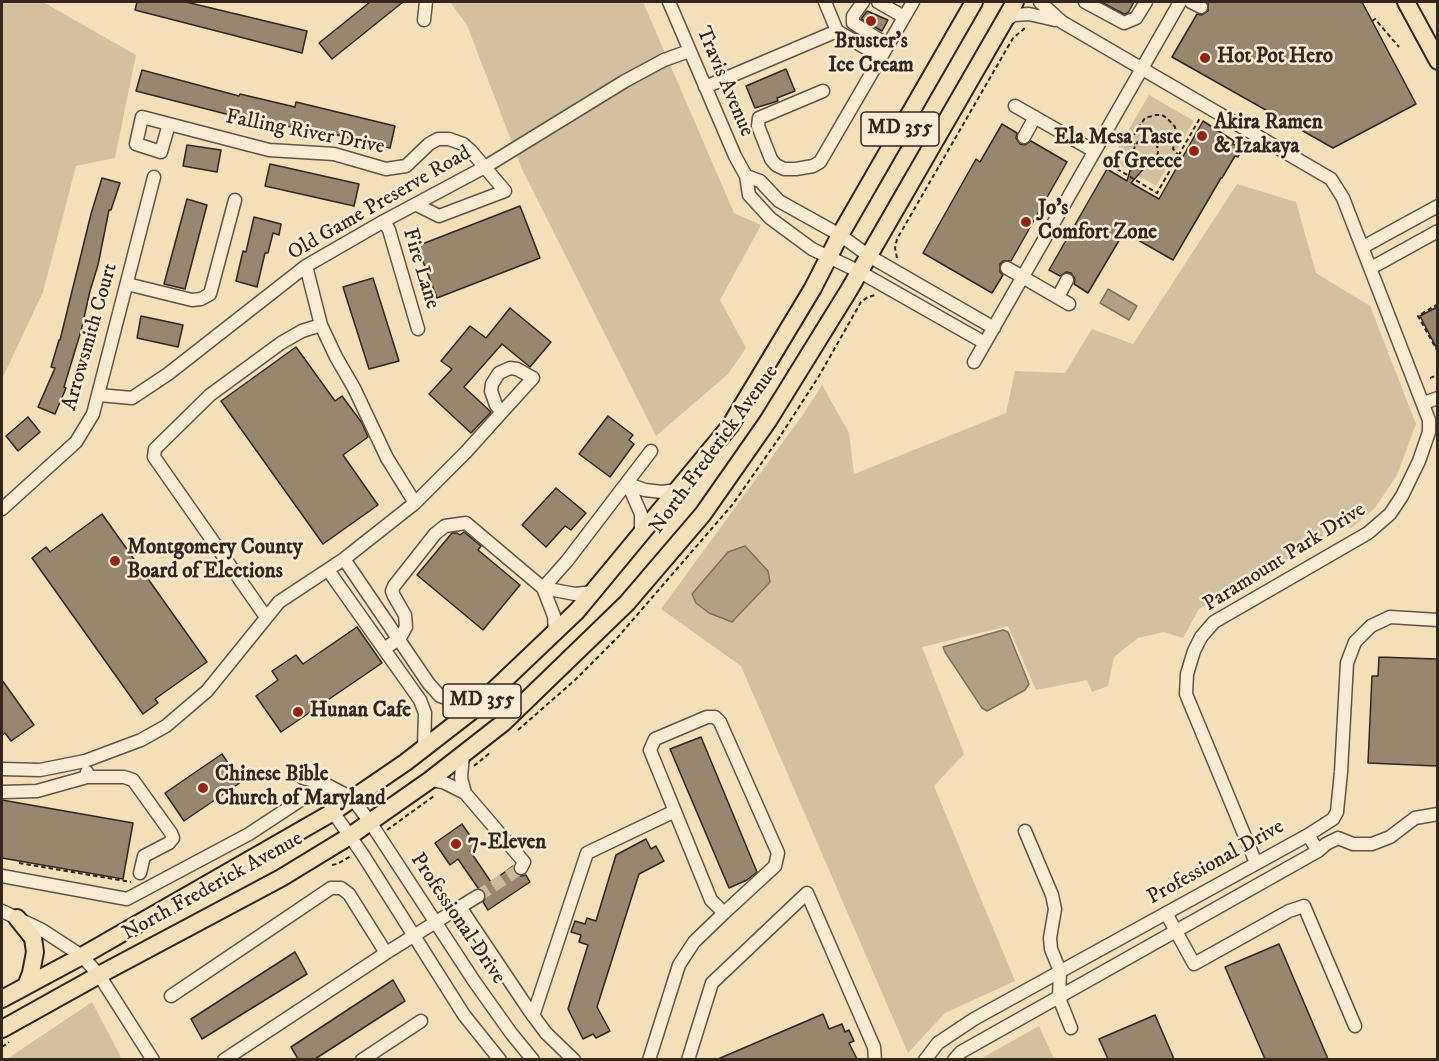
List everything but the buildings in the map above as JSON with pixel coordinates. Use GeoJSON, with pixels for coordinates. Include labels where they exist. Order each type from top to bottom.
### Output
{"type":"FeatureCollection","features":[{"type":"Feature","properties":{"kind":"main road","name":"North Frederick Avenue"},"geometry":{"type":"LineString","coordinates":[[2,1029],[281,878],[350,836],[430,780],[503,723],[627,603],[703,514],[768,420],[860,272],[1014,2]]}},
{"type":"Feature","properties":{"kind":"main road"},"geometry":{"type":"LineString","coordinates":[[1406,2],[1437,60]]}},
{"type":"Feature","properties":{"kind":"main road","name":"North Frederick Avenue"},"geometry":{"type":"LineString","coordinates":[[2,999],[82,956],[333,812],[424,748],[480,704],[577,611],[730,426],[813,288],[840,235],[969,5]]}},
{"type":"Feature","properties":{"kind":"main road"},"geometry":{"type":"LineString","coordinates":[[9,915],[33,938],[35,952],[26,986]]}},
{"type":"Feature","properties":{"kind":"street"},"geometry":{"type":"LineString","coordinates":[[424,20],[426,2]]}},
{"type":"Feature","properties":{"kind":"street","name":"Travis Avenue"},"geometry":{"type":"LineString","coordinates":[[669,2],[735,156],[746,176],[749,195],[771,218],[796,238],[985,344]]}},
{"type":"Feature","properties":{"kind":"street"},"geometry":{"type":"LineString","coordinates":[[825,2],[837,31],[881,57]]}},
{"type":"Feature","properties":{"kind":"street"},"geometry":{"type":"LineString","coordinates":[[863,2],[853,16],[854,25],[888,45]]}},
{"type":"Feature","properties":{"kind":"street"},"geometry":{"type":"LineString","coordinates":[[878,2],[904,17]]}},
{"type":"Feature","properties":{"kind":"street"},"geometry":{"type":"LineString","coordinates":[[823,91],[762,116],[758,121],[772,161],[776,165],[790,169],[818,164],[913,2]]}},
{"type":"Feature","properties":{"kind":"street","name":"Paramount Park Drive"},"geometry":{"type":"LineString","coordinates":[[1040,2],[1062,22],[1330,178],[1343,198],[1424,403],[1429,426],[1426,444],[1410,481],[1390,514],[1368,533],[1214,622],[1201,637],[1194,651],[1187,674],[1186,694],[1257,863]]}},
{"type":"Feature","properties":{"kind":"street"},"geometry":{"type":"LineString","coordinates":[[1085,2],[1124,23],[1136,18],[1146,2]]}},
{"type":"Feature","properties":{"kind":"street"},"geometry":{"type":"LineString","coordinates":[[974,362],[1180,2]]}},
{"type":"Feature","properties":{"kind":"street","name":"Paramount Park Drive"},"geometry":{"type":"LineString","coordinates":[[1002,22],[1014,15],[1029,14],[1062,22]]}},
{"type":"Feature","properties":{"kind":"street"},"geometry":{"type":"LineString","coordinates":[[705,87],[837,31]]}},
{"type":"Feature","properties":{"kind":"street","name":"Old Game Preserve Road"},"geometry":{"type":"LineString","coordinates":[[99,395],[132,398],[168,374],[306,266],[484,167],[625,81],[664,60],[689,51]]}},
{"type":"Feature","properties":{"kind":"street"},"geometry":{"type":"LineString","coordinates":[[1016,106],[1094,151]]}},
{"type":"Feature","properties":{"kind":"street"},"geometry":{"type":"LineString","coordinates":[[1024,137],[1035,117]]}},
{"type":"Feature","properties":{"kind":"street","name":"Falling River Drive"},"geometry":{"type":"LineString","coordinates":[[169,124],[269,150],[334,154],[386,169],[406,166],[429,144],[438,139],[448,139],[463,144],[505,191],[439,216],[417,205]]}},
{"type":"Feature","properties":{"kind":"street"},"geometry":{"type":"LineString","coordinates":[[746,176],[760,181],[780,201],[840,235],[869,256],[993,328]]}},
{"type":"Feature","properties":{"kind":"street","name":"Arrowsmith Court"},"geometry":{"type":"LineString","coordinates":[[2,509],[76,442],[93,414],[154,177]]}},
{"type":"Feature","properties":{"kind":"street"},"geometry":{"type":"LineString","coordinates":[[127,284],[192,300],[201,299],[210,294],[235,200]]}},
{"type":"Feature","properties":{"kind":"street"},"geometry":{"type":"LineString","coordinates":[[1363,247],[1437,206]]}},
{"type":"Feature","properties":{"kind":"street","name":"Fire Lane"},"geometry":{"type":"LineString","coordinates":[[384,221],[389,230],[418,329]]}},
{"type":"Feature","properties":{"kind":"street"},"geometry":{"type":"LineString","coordinates":[[1371,268],[1436,237]]}},
{"type":"Feature","properties":{"kind":"street"},"geometry":{"type":"LineString","coordinates":[[306,266],[321,325],[387,458],[415,503]]}},
{"type":"Feature","properties":{"kind":"street"},"geometry":{"type":"LineString","coordinates":[[1007,268],[1063,301],[1067,280]]}},
{"type":"Feature","properties":{"kind":"street"},"geometry":{"type":"LineString","coordinates":[[266,617],[154,457],[155,449],[210,395],[281,343],[321,325]]}},
{"type":"Feature","properties":{"kind":"street"},"geometry":{"type":"LineString","coordinates":[[2,769],[40,770],[85,761],[141,740],[166,726],[188,709],[228,666],[266,617],[290,593],[344,559],[415,503],[502,412],[532,378],[517,369],[510,368],[499,373],[492,384],[491,391],[496,405],[502,412]]}},
{"type":"Feature","properties":{"kind":"street"},"geometry":{"type":"LineString","coordinates":[[1424,403],[1437,398]]}},
{"type":"Feature","properties":{"kind":"street"},"geometry":{"type":"LineString","coordinates":[[543,588],[628,484],[651,451]]}},
{"type":"Feature","properties":{"kind":"street"},"geometry":{"type":"LineString","coordinates":[[628,484],[645,490],[662,492],[677,490]]}},
{"type":"Feature","properties":{"kind":"street"},"geometry":{"type":"LineString","coordinates":[[628,484],[641,514],[641,533]]}},
{"type":"Feature","properties":{"kind":"street"},"geometry":{"type":"LineString","coordinates":[[384,649],[400,638],[406,627],[405,615],[392,591],[435,534],[446,526],[466,523],[543,588],[554,616],[555,632]]}},
{"type":"Feature","properties":{"kind":"street"},"geometry":{"type":"LineString","coordinates":[[344,559],[400,638],[429,684],[440,696],[459,702],[480,704]]}},
{"type":"Feature","properties":{"kind":"street"},"geometry":{"type":"LineString","coordinates":[[328,570],[420,700],[425,713],[424,748]]}},
{"type":"Feature","properties":{"kind":"street"},"geometry":{"type":"LineString","coordinates":[[543,588],[574,594],[593,592]]}},
{"type":"Feature","properties":{"kind":"street"},"geometry":{"type":"LineString","coordinates":[[1308,836],[1333,819],[1337,812],[1347,663],[1356,642],[1371,626],[1390,617],[1437,620]]}},
{"type":"Feature","properties":{"kind":"street"},"geometry":{"type":"LineString","coordinates":[[649,1059],[679,964],[694,942],[775,866],[778,853],[720,722],[714,717],[707,717],[655,739],[650,750],[711,900],[724,913]]}},
{"type":"Feature","properties":{"kind":"street"},"geometry":{"type":"LineString","coordinates":[[463,754],[461,778],[465,793]]}},
{"type":"Feature","properties":{"kind":"street"},"geometry":{"type":"LineString","coordinates":[[85,761],[87,777]]}},
{"type":"Feature","properties":{"kind":"street"},"geometry":{"type":"LineString","coordinates":[[3,792],[37,791],[87,777],[124,777],[133,780],[171,833],[172,838],[169,843],[144,856],[140,873]]}},
{"type":"Feature","properties":{"kind":"street"},"geometry":{"type":"LineString","coordinates":[[303,778],[325,784],[352,798]]}},
{"type":"Feature","properties":{"kind":"street"},"geometry":{"type":"LineString","coordinates":[[430,780],[443,782],[465,793],[524,862],[521,868]]}},
{"type":"Feature","properties":{"kind":"street"},"geometry":{"type":"LineString","coordinates":[[2,876],[127,899],[249,834],[325,784]]}},
{"type":"Feature","properties":{"kind":"street","name":"Professional Drive"},"geometry":{"type":"LineString","coordinates":[[325,784],[333,812],[464,1015],[500,1059]]}},
{"type":"Feature","properties":{"kind":"street","name":"Professional Drive"},"geometry":{"type":"LineString","coordinates":[[352,798],[370,822],[434,923],[511,1033],[533,1059]]}},
{"type":"Feature","properties":{"kind":"street"},"geometry":{"type":"LineString","coordinates":[[533,1016],[586,853],[675,811]]}},
{"type":"Feature","properties":{"kind":"street"},"geometry":{"type":"LineString","coordinates":[[1318,851],[1338,838],[1353,844],[1372,844],[1389,837],[1415,818],[1437,814]]}},
{"type":"Feature","properties":{"kind":"street"},"geometry":{"type":"LineString","coordinates":[[1024,831],[1052,895],[1055,909],[1050,938],[1051,949],[1060,971],[1059,998],[1071,1028]]}},
{"type":"Feature","properties":{"kind":"street","name":"Professional Drive"},"geometry":{"type":"LineString","coordinates":[[925,1059],[938,1043],[974,1019],[1308,836],[1318,851],[961,1052],[954,1059]]}},
{"type":"Feature","properties":{"kind":"street"},"geometry":{"type":"LineString","coordinates":[[171,996],[331,888],[341,888],[349,894],[386,953]]}},
{"type":"Feature","properties":{"kind":"street"},"geometry":{"type":"LineString","coordinates":[[688,1059],[711,983],[807,893],[874,1047],[875,1059]]}},
{"type":"Feature","properties":{"kind":"street"},"geometry":{"type":"LineString","coordinates":[[224,1059],[478,896]]}},
{"type":"Feature","properties":{"kind":"street"},"geometry":{"type":"LineString","coordinates":[[1166,913],[1194,964],[1289,911],[1304,906],[1355,1026]]}},
{"type":"Feature","properties":{"kind":"street"},"geometry":{"type":"LineString","coordinates":[[460,907],[533,1016],[546,1033],[574,1059]]}},
{"type":"Feature","properties":{"kind":"street"},"geometry":{"type":"LineString","coordinates":[[9,915],[61,942],[82,956],[99,975],[153,1059]]}},
{"type":"Feature","properties":{"kind":"street"},"geometry":{"type":"LineString","coordinates":[[362,1059],[421,1021]]}},
{"type":"Feature","properties":{"kind":"path"},"geometry":{"type":"LineString","coordinates":[[1372,21],[1375,19],[1400,47]]}},
{"type":"Feature","properties":{"kind":"path"},"geometry":{"type":"LineString","coordinates":[[1130,141],[1145,118],[1162,115],[1175,126],[1173,149],[1179,156]]}},
{"type":"Feature","properties":{"kind":"path"},"geometry":{"type":"LineString","coordinates":[[1104,161],[1157,193],[1200,118]]}},
{"type":"Feature","properties":{"kind":"path"},"geometry":{"type":"LineString","coordinates":[[1119,135],[1136,145]]}},
{"type":"Feature","properties":{"kind":"path"},"geometry":{"type":"LineString","coordinates":[[1144,139],[1154,141],[1159,151],[1157,157],[1149,163],[1139,161],[1135,155],[1136,145],[1144,139]]}},
{"type":"Feature","properties":{"kind":"path"},"geometry":{"type":"LineString","coordinates":[[1157,157],[1173,166]]}},
{"type":"Feature","properties":{"kind":"path"},"geometry":{"type":"LineString","coordinates":[[1437,304],[1418,316],[1437,352]]}},
{"type":"Feature","properties":{"kind":"path"},"geometry":{"type":"LineString","coordinates":[[1430,378],[1437,375]]}},
{"type":"Feature","properties":{"kind":"path"},"geometry":{"type":"LineString","coordinates":[[19,863],[124,881]]}},
{"type":"Feature","properties":{"kind":"shaded area"},"geometry":{"type":"Polygon","coordinates":[[[2,2],[43,2],[136,55],[115,158],[76,166],[43,292],[2,379],[2,2]]]}},
{"type":"Feature","properties":{"kind":"shaded area"},"geometry":{"type":"Polygon","coordinates":[[[450,2],[643,2],[734,213],[761,225],[720,300],[746,348],[728,374],[656,436],[522,169],[467,25],[450,2]]]}},
{"type":"Feature","properties":{"kind":"shaded area"},"geometry":{"type":"Polygon","coordinates":[[[1149,95],[1194,121],[1156,186],[1111,160],[1149,95]]]}},
{"type":"Feature","properties":{"kind":"shaded area"},"geometry":{"type":"Polygon","coordinates":[[[1237,184],[1296,202],[1316,273],[1370,306],[1416,424],[1397,475],[1375,508],[1351,528],[1338,519],[1330,519],[1322,528],[1324,539],[1199,609],[1183,638],[1164,632],[1138,638],[1114,657],[1108,686],[1092,692],[1087,680],[1036,690],[1008,626],[922,647],[964,754],[934,786],[1015,981],[945,1013],[908,1053],[741,666],[661,609],[802,416],[822,385],[849,433],[854,474],[1006,413],[1015,371],[1065,373],[1092,329],[1133,344],[1237,184]]]}},
{"type":"Feature","properties":{"kind":"shaded area"},"geometry":{"type":"Polygon","coordinates":[[[1108,289],[1137,306],[1129,320],[1100,303],[1108,289]]]}},
{"type":"Feature","properties":{"kind":"shaded area"},"geometry":{"type":"Polygon","coordinates":[[[745,546],[768,571],[770,582],[732,622],[709,613],[696,603],[692,594],[728,552],[745,546]]]}},
{"type":"Feature","properties":{"kind":"shaded area"},"geometry":{"type":"Polygon","coordinates":[[[1003,630],[1008,632],[1029,684],[1025,690],[987,711],[982,708],[943,647],[1003,630]]]}},
{"type":"Feature","properties":{"kind":"shaded area"},"geometry":{"type":"Polygon","coordinates":[[[92,1002],[122,1059],[7,1059],[92,1002]]]}},
{"type":"Feature","properties":{"kind":"shaded area"},"geometry":{"type":"Polygon","coordinates":[[[1039,1026],[1054,1059],[981,1059],[982,1058],[1039,1026]]]}},
{"type":"Feature","properties":{"kind":"tunnel"},"geometry":{"type":"LineString","coordinates":[[478,896],[521,868]]}},
{"type":"Feature","properties":{"kind":"place","name":"Bruster's Ice Cream"},"geometry":{"type":"Point","coordinates":[871,21]}},
{"type":"Feature","properties":{"kind":"place","name":"Hot Pot Hero"},"geometry":{"type":"Point","coordinates":[1205,58]}},
{"type":"Feature","properties":{"kind":"place","name":"Akira Ramen & Izakaya"},"geometry":{"type":"Point","coordinates":[1202,136]}},
{"type":"Feature","properties":{"kind":"place","name":"Ela Mesa Taste of Greece"},"geometry":{"type":"Point","coordinates":[1194,151]}},
{"type":"Feature","properties":{"kind":"place","name":"Jo's Comfort Zone"},"geometry":{"type":"Point","coordinates":[1026,222]}},
{"type":"Feature","properties":{"kind":"place","name":"Montgomery County Board of Elections"},"geometry":{"type":"Point","coordinates":[115,561]}},
{"type":"Feature","properties":{"kind":"place","name":"Hunan Cafe"},"geometry":{"type":"Point","coordinates":[298,712]}},
{"type":"Feature","properties":{"kind":"place","name":"Chinese Bible Church of Maryland"},"geometry":{"type":"Point","coordinates":[203,788]}},
{"type":"Feature","properties":{"kind":"place","name":"7-Eleven"},"geometry":{"type":"Point","coordinates":[456,844]}}]}
